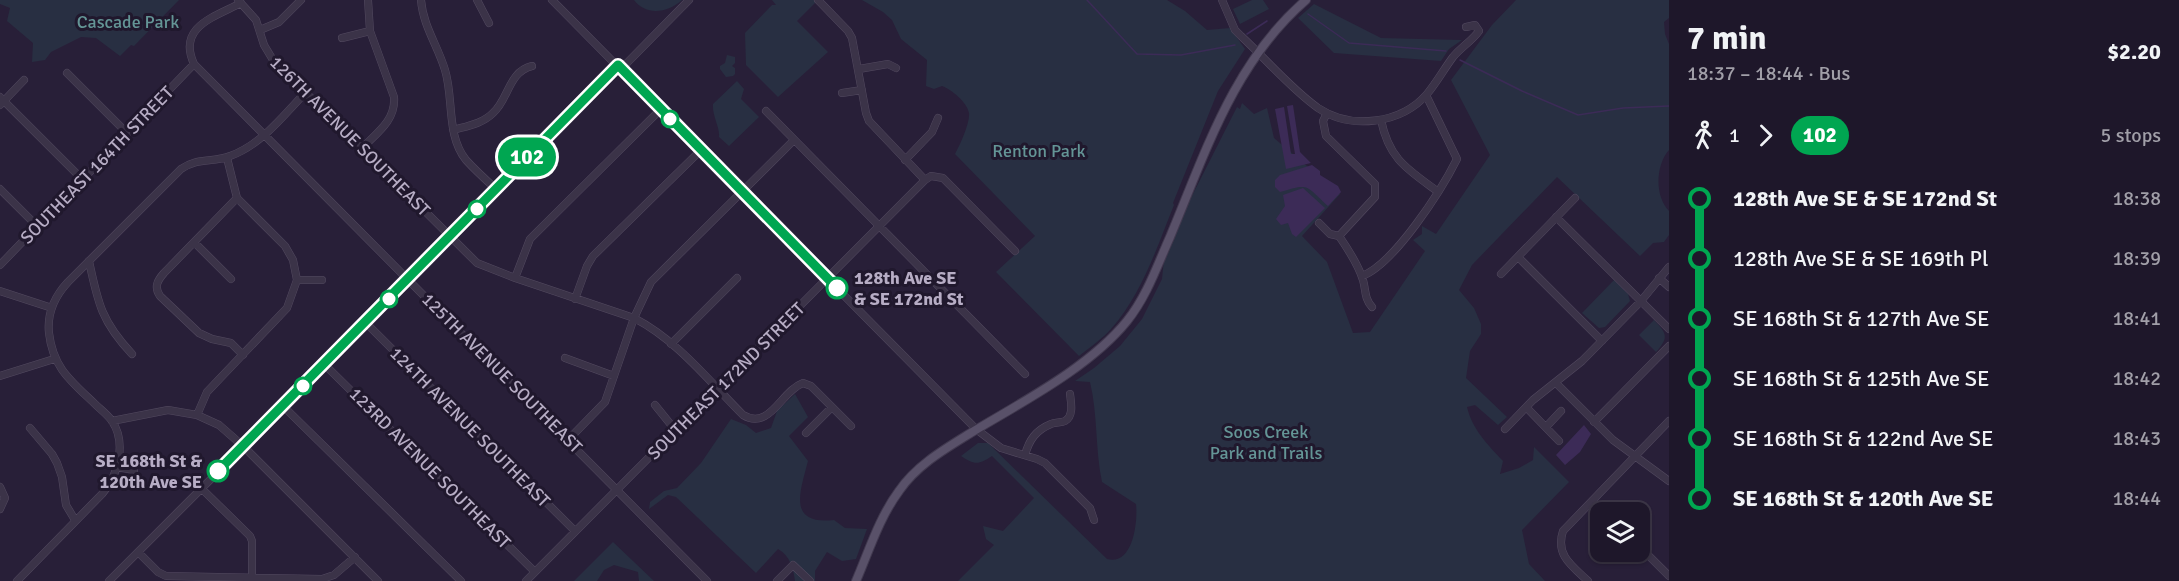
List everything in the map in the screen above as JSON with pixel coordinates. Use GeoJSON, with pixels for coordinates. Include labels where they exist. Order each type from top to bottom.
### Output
{"type":"FeatureCollection","features":[{"type":"Feature","properties":{"kind":"main road"},"geometry":{"type":"LineString","coordinates":[[856,581],[880,523],[899,490],[922,466],[976,429],[1094,355],[1127,320],[1148,286],[1224,108],[1242,74],[1286,18],[1306,0]]}},
{"type":"Feature","properties":{"kind":"street"},"geometry":{"type":"LineString","coordinates":[[260,30],[279,22],[301,0]]}},
{"type":"Feature","properties":{"kind":"street"},"geometry":{"type":"LineString","coordinates":[[362,148],[389,121],[394,108],[393,97],[370,32],[368,0]]}},
{"type":"Feature","properties":{"kind":"street"},"geometry":{"type":"LineString","coordinates":[[421,0],[425,22],[445,68],[457,144],[466,159],[496,189]]}},
{"type":"Feature","properties":{"kind":"street"},"geometry":{"type":"LineString","coordinates":[[477,0],[489,23]]}},
{"type":"Feature","properties":{"kind":"street"},"geometry":{"type":"LineString","coordinates":[[552,0],[976,429],[1001,448],[1045,463],[1090,508],[1095,520]]}},
{"type":"Feature","properties":{"kind":"street"},"geometry":{"type":"LineString","coordinates":[[109,581],[325,365],[496,189],[689,0]]}},
{"type":"Feature","properties":{"kind":"street"},"geometry":{"type":"LineString","coordinates":[[818,0],[852,38],[869,121],[925,180],[931,176],[943,178],[1015,250]]}},
{"type":"Feature","properties":{"kind":"street"},"geometry":{"type":"LineString","coordinates":[[1222,0],[1235,30],[1311,103],[1327,113],[1349,120],[1367,122],[1381,120],[1406,111],[1426,95],[1456,54],[1479,31],[1475,25],[1466,27]]}},
{"type":"Feature","properties":{"kind":"street"},"geometry":{"type":"LineString","coordinates":[[194,64],[188,46],[195,32],[204,23],[240,2]]}},
{"type":"Feature","properties":{"kind":"street","name":"126TH AVENUE SOUTHEAST"},"geometry":{"type":"LineString","coordinates":[[240,2],[252,14],[268,53],[305,93],[477,262],[514,278],[634,318],[658,332],[742,415],[753,419],[767,415],[795,387],[803,384],[811,386],[832,407]]}},
{"type":"Feature","properties":{"kind":"street"},"geometry":{"type":"LineString","coordinates":[[342,38],[370,32]]}},
{"type":"Feature","properties":{"kind":"street","name":"SOUTHEAST 164TH STREET"},"geometry":{"type":"LineString","coordinates":[[0,265],[194,64]]}},
{"type":"Feature","properties":{"kind":"street","name":"125TH AVENUE SOUTHEAST"},"geometry":{"type":"LineString","coordinates":[[194,64],[617,489],[703,580]]}},
{"type":"Feature","properties":{"kind":"street"},"geometry":{"type":"LineString","coordinates":[[859,69],[888,64],[896,68]]}},
{"type":"Feature","properties":{"kind":"street"},"geometry":{"type":"LineString","coordinates":[[453,130],[477,123],[492,115],[517,74],[532,66]]}},
{"type":"Feature","properties":{"kind":"street"},"geometry":{"type":"LineString","coordinates":[[67,73],[127,133]]}},
{"type":"Feature","properties":{"kind":"street"},"geometry":{"type":"LineString","coordinates":[[24,80],[1,101],[82,179]]}},
{"type":"Feature","properties":{"kind":"street"},"geometry":{"type":"LineString","coordinates":[[842,93],[862,90]]}},
{"type":"Feature","properties":{"kind":"street"},"geometry":{"type":"LineString","coordinates":[[17,581],[108,488],[117,467],[118,442],[112,421],[69,378],[54,359],[48,327],[52,308],[62,289],[181,169],[197,160],[227,158],[243,151],[265,135],[305,93]]}},
{"type":"Feature","properties":{"kind":"street"},"geometry":{"type":"LineString","coordinates":[[1362,276],[1373,272],[1412,230],[1457,159],[1426,95]]}},
{"type":"Feature","properties":{"kind":"street"},"geometry":{"type":"LineString","coordinates":[[514,278],[530,239],[661,109]]}},
{"type":"Feature","properties":{"kind":"street"},"geometry":{"type":"LineString","coordinates":[[766,111],[1025,374]]}},
{"type":"Feature","properties":{"kind":"street"},"geometry":{"type":"LineString","coordinates":[[1327,113],[1323,121],[1326,136],[1375,184],[1376,191],[1375,197],[1339,236]]}},
{"type":"Feature","properties":{"kind":"street"},"geometry":{"type":"LineString","coordinates":[[905,160],[932,132],[938,118]]}},
{"type":"Feature","properties":{"kind":"street"},"geometry":{"type":"LineString","coordinates":[[1381,120],[1385,139],[1400,163],[1437,191]]}},
{"type":"Feature","properties":{"kind":"street"},"geometry":{"type":"LineString","coordinates":[[568,440],[602,407],[634,318],[651,282],[794,140]]}},
{"type":"Feature","properties":{"kind":"street"},"geometry":{"type":"LineString","coordinates":[[575,299],[593,256],[701,150]]}},
{"type":"Feature","properties":{"kind":"street"},"geometry":{"type":"LineString","coordinates":[[197,415],[207,393],[287,308],[297,280],[293,260],[285,246],[237,198],[227,158]]}},
{"type":"Feature","properties":{"kind":"street","name":"SOUTHEAST 172ND STREET"},"geometry":{"type":"LineString","coordinates":[[526,581],[925,180]]}},
{"type":"Feature","properties":{"kind":"street"},"geometry":{"type":"LineString","coordinates":[[0,189],[37,226]]}},
{"type":"Feature","properties":{"kind":"street"},"geometry":{"type":"LineString","coordinates":[[237,198],[158,282],[157,289],[160,296],[187,323],[206,337],[231,343],[243,355]]}},
{"type":"Feature","properties":{"kind":"street"},"geometry":{"type":"LineString","coordinates":[[1501,274],[1575,198]]}},
{"type":"Feature","properties":{"kind":"street"},"geometry":{"type":"LineString","coordinates":[[1557,217],[1669,329]]}},
{"type":"Feature","properties":{"kind":"street"},"geometry":{"type":"LineString","coordinates":[[1318,223],[1330,234],[1339,236],[1362,276],[1365,298],[1372,307]]}},
{"type":"Feature","properties":{"kind":"street"},"geometry":{"type":"LineString","coordinates":[[194,242],[231,279]]}},
{"type":"Feature","properties":{"kind":"street"},"geometry":{"type":"LineString","coordinates":[[1518,257],[1602,341]]}},
{"type":"Feature","properties":{"kind":"street"},"geometry":{"type":"LineString","coordinates":[[89,261],[97,299],[104,318],[114,335],[132,354]]}},
{"type":"Feature","properties":{"kind":"street"},"geometry":{"type":"LineString","coordinates":[[1505,429],[1526,407],[1582,361],[1641,301],[1669,267]]}},
{"type":"Feature","properties":{"kind":"street"},"geometry":{"type":"LineString","coordinates":[[671,344],[737,278]]}},
{"type":"Feature","properties":{"kind":"street"},"geometry":{"type":"LineString","coordinates":[[1659,278],[1669,287]]}},
{"type":"Feature","properties":{"kind":"street"},"geometry":{"type":"LineString","coordinates":[[297,280],[322,280]]}},
{"type":"Feature","properties":{"kind":"street"},"geometry":{"type":"LineString","coordinates":[[0,291],[52,308]]}},
{"type":"Feature","properties":{"kind":"street","name":"124TH AVENUE SOUTHEAST"},"geometry":{"type":"LineString","coordinates":[[366,323],[575,531]]}},
{"type":"Feature","properties":{"kind":"street"},"geometry":{"type":"LineString","coordinates":[[1594,422],[1669,346]]}},
{"type":"Feature","properties":{"kind":"street"},"geometry":{"type":"LineString","coordinates":[[565,358],[614,376]]}},
{"type":"Feature","properties":{"kind":"street"},"geometry":{"type":"LineString","coordinates":[[0,376],[54,359]]}},
{"type":"Feature","properties":{"kind":"street","name":"123RD AVENUE SOUTHEAST"},"geometry":{"type":"LineString","coordinates":[[325,365],[535,572]]}},
{"type":"Feature","properties":{"kind":"street"},"geometry":{"type":"LineString","coordinates":[[1556,383],[1613,440],[1669,480]]}},
{"type":"Feature","properties":{"kind":"street"},"geometry":{"type":"LineString","coordinates":[[1025,455],[1028,443],[1036,432],[1050,424],[1064,422],[1067,419],[1071,406],[1070,394]]}},
{"type":"Feature","properties":{"kind":"street"},"geometry":{"type":"LineString","coordinates":[[655,405],[676,431]]}},
{"type":"Feature","properties":{"kind":"street"},"geometry":{"type":"LineString","coordinates":[[283,406],[461,581]]}},
{"type":"Feature","properties":{"kind":"street"},"geometry":{"type":"LineString","coordinates":[[806,433],[832,407],[851,426]]}},
{"type":"Feature","properties":{"kind":"street"},"geometry":{"type":"LineString","coordinates":[[1526,407],[1559,441]]}},
{"type":"Feature","properties":{"kind":"street"},"geometry":{"type":"LineString","coordinates":[[112,421],[168,410],[197,415],[219,425],[243,446],[378,581]]}},
{"type":"Feature","properties":{"kind":"street"},"geometry":{"type":"LineString","coordinates":[[1546,427],[1561,411]]}},
{"type":"Feature","properties":{"kind":"street"},"geometry":{"type":"LineString","coordinates":[[1588,581],[1564,555],[1560,547],[1568,524],[1669,421]]}},
{"type":"Feature","properties":{"kind":"street"},"geometry":{"type":"LineString","coordinates":[[30,428],[57,463],[62,477],[66,505],[75,520]]}},
{"type":"Feature","properties":{"kind":"street"},"geometry":{"type":"LineString","coordinates":[[117,467],[134,470]]}},
{"type":"Feature","properties":{"kind":"street"},"geometry":{"type":"LineString","coordinates":[[0,487],[5,498],[0,509]]}},
{"type":"Feature","properties":{"kind":"street"},"geometry":{"type":"LineString","coordinates":[[201,488],[250,536],[252,579]]}},
{"type":"Feature","properties":{"kind":"street"},"geometry":{"type":"LineString","coordinates":[[138,552],[158,572],[166,576],[252,579],[322,579],[334,575],[355,557]]}},
{"type":"Feature","properties":{"kind":"street"},"geometry":{"type":"LineString","coordinates":[[1650,557],[1669,576]]}},
{"type":"Feature","properties":{"kind":"street"},"geometry":{"type":"LineString","coordinates":[[777,581],[793,565],[810,581]]}},
{"type":"Feature","properties":{"kind":"green space","name":"Cascade Park"},"geometry":{"type":"Polygon","coordinates":[[[0,0],[179,0],[134,46],[131,45],[120,56],[96,38],[81,37],[51,52],[45,60],[32,62],[33,43],[7,21],[10,8],[0,4],[0,0]]]}},
{"type":"Feature","properties":{"kind":"green space"},"geometry":{"type":"Polygon","coordinates":[[[634,0],[682,0],[670,8],[657,11],[645,9],[634,0]]]}},
{"type":"Feature","properties":{"kind":"green space"},"geometry":{"type":"Polygon","coordinates":[[[772,0],[818,0],[797,21],[828,52],[778,97],[746,65],[745,33],[772,5],[776,5],[772,0]]]}},
{"type":"Feature","properties":{"kind":"green space","name":"Renton Park"},"geometry":{"type":"Polygon","coordinates":[[[862,0],[1167,0],[1185,11],[1207,30],[1230,28],[1245,49],[1218,91],[1148,270],[1132,301],[1111,329],[1079,356],[996,272],[1035,236],[955,154],[968,122],[968,109],[946,88],[942,86],[934,89],[926,86],[927,60],[901,39],[892,20],[862,0]]]}},
{"type":"Feature","properties":{"kind":"green space"},"geometry":{"type":"Polygon","coordinates":[[[1252,0],[1263,0],[1269,9],[1240,24],[1233,9],[1252,0]]]}},
{"type":"Feature","properties":{"kind":"green space","name":"Soos Creek Park and Trails"},"geometry":{"type":"Polygon","coordinates":[[[1516,0],[1669,0],[1669,18],[1664,22],[1669,44],[1669,150],[1661,163],[1658,180],[1661,197],[1669,211],[1669,235],[1664,242],[1653,243],[1640,256],[1557,177],[1472,265],[1459,290],[1474,308],[1481,324],[1481,334],[1470,351],[1466,378],[1507,417],[1498,425],[1475,405],[1467,407],[1477,430],[1503,461],[1500,474],[1519,468],[1533,460],[1534,447],[1569,482],[1522,530],[1529,564],[1545,581],[958,581],[994,545],[986,539],[983,526],[1003,531],[1034,498],[992,456],[977,463],[961,456],[978,443],[988,443],[1107,559],[1123,556],[1128,549],[1135,531],[1136,504],[1102,482],[1090,382],[1075,381],[1120,346],[1142,319],[1162,279],[1165,249],[1237,107],[1240,109],[1242,103],[1254,114],[1267,108],[1274,138],[1340,194],[1302,236],[1327,262],[1353,333],[1370,332],[1425,251],[1413,240],[1422,234],[1422,226],[1436,234],[1490,155],[1451,80],[1492,25],[1516,0]]]}},
{"type":"Feature","properties":{"kind":"green space"},"geometry":{"type":"Polygon","coordinates":[[[1314,4],[1381,38],[1462,40],[1449,49],[1441,61],[1334,53],[1298,18],[1314,4]]]}},
{"type":"Feature","properties":{"kind":"green space"},"geometry":{"type":"Polygon","coordinates":[[[727,55],[735,57],[735,63],[732,66],[735,68],[735,74],[726,77],[720,66],[725,63],[727,55]]]}},
{"type":"Feature","properties":{"kind":"green space"},"geometry":{"type":"Polygon","coordinates":[[[737,81],[744,89],[741,99],[759,117],[729,146],[719,137],[713,104],[737,81]]]}},
{"type":"Feature","properties":{"kind":"green space"},"geometry":{"type":"Polygon","coordinates":[[[1614,280],[1628,294],[1630,301],[1605,327],[1599,328],[1582,313],[1614,280]]]}},
{"type":"Feature","properties":{"kind":"green space"},"geometry":{"type":"Polygon","coordinates":[[[1654,320],[1665,336],[1656,352],[1639,335],[1654,320]]]}},
{"type":"Feature","properties":{"kind":"green space"},"geometry":{"type":"Polygon","coordinates":[[[795,394],[808,417],[789,436],[808,461],[800,495],[803,512],[819,520],[834,520],[845,528],[867,529],[856,559],[842,561],[827,552],[815,571],[815,581],[795,581],[790,562],[778,549],[756,573],[676,497],[668,495],[649,509],[650,502],[664,491],[677,488],[701,463],[731,419],[746,425],[756,433],[771,428],[777,411],[795,394]]]}},
{"type":"Feature","properties":{"kind":"green space"},"geometry":{"type":"Polygon","coordinates":[[[613,542],[654,581],[639,581],[638,572],[614,565],[604,570],[597,581],[574,581],[613,542]]]}},
{"type":"Feature","properties":{"kind":"shaded area"},"geometry":{"type":"Polygon","coordinates":[[[1293,105],[1300,152],[1311,163],[1286,169],[1275,109],[1284,107],[1291,154],[1295,154],[1287,106],[1293,105]]]}},
{"type":"Feature","properties":{"kind":"shaded area"},"geometry":{"type":"Polygon","coordinates":[[[1312,165],[1320,171],[1320,175],[1338,186],[1341,192],[1328,206],[1307,188],[1297,187],[1280,192],[1275,187],[1275,180],[1280,175],[1312,165]]]}},
{"type":"Feature","properties":{"kind":"shaded area"},"geometry":{"type":"Polygon","coordinates":[[[1303,188],[1325,208],[1296,237],[1292,234],[1288,223],[1281,225],[1276,219],[1285,206],[1283,195],[1303,188]]]}},
{"type":"Feature","properties":{"kind":"shaded area"},"geometry":{"type":"Polygon","coordinates":[[[1584,425],[1591,434],[1580,452],[1565,465],[1556,455],[1584,425]]]}},
{"type":"Feature","properties":{"kind":"waterway"},"geometry":{"type":"LineString","coordinates":[[1087,0],[1137,54],[1181,55],[1235,45]]}},
{"type":"Feature","properties":{"kind":"waterway"},"geometry":{"type":"LineString","coordinates":[[1308,14],[1349,43],[1446,51]]}},
{"type":"Feature","properties":{"kind":"waterway"},"geometry":{"type":"LineString","coordinates":[[1247,34],[1267,21]]}},
{"type":"Feature","properties":{"kind":"waterway"},"geometry":{"type":"LineString","coordinates":[[1460,60],[1522,91],[1578,115],[1623,108],[1669,106]]}},
{"type":"Feature","properties":{"kind":"bus line","name":"102"},"geometry":{"type":"LineString","coordinates":[[218,471],[618,65],[837,288]]}},
{"type":"Feature","properties":{"kind":"place","name":"128th Ave SE & SE 172nd St"},"geometry":{"type":"Point","coordinates":[837,288]}},
{"type":"Feature","properties":{"kind":"place","name":"SE 168th St & 120th Ave SE"},"geometry":{"type":"Point","coordinates":[218,471]}}]}
